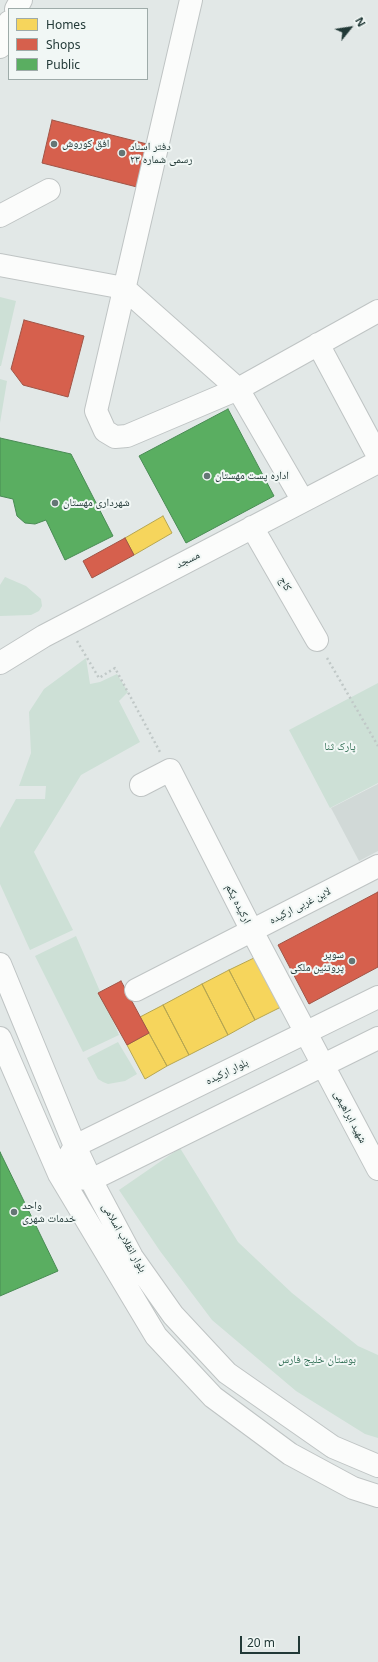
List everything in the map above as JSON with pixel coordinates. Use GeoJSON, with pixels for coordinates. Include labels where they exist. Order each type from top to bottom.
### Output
{"type":"FeatureCollection","features":[{"type":"Feature","properties":{"kind":"street"},"geometry":{"type":"LineString","coordinates":[[191,0],[96,411],[105,431],[115,437],[127,436],[238,389],[378,311]]}},
{"type":"Feature","properties":{"kind":"street"},"geometry":{"type":"LineString","coordinates":[[0,47],[8,27]]}},
{"type":"Feature","properties":{"kind":"street"},"geometry":{"type":"LineString","coordinates":[[0,216],[48,190]]}},
{"type":"Feature","properties":{"kind":"street"},"geometry":{"type":"LineString","coordinates":[[0,265],[124,288],[238,389],[303,501]]}},
{"type":"Feature","properties":{"kind":"street"},"geometry":{"type":"LineString","coordinates":[[318,344],[378,456]]}},
{"type":"Feature","properties":{"kind":"street","name":"مسجد"},"geometry":{"type":"LineString","coordinates":[[0,662],[67,624],[378,462]]}},
{"type":"Feature","properties":{"kind":"street","name":"کاج"},"geometry":{"type":"LineString","coordinates":[[252,527],[317,640]]}},
{"type":"Feature","properties":{"kind":"street"},"geometry":{"type":"LineString","coordinates":[[141,785],[170,770]]}},
{"type":"Feature","properties":{"kind":"street","name":"ارکیده یکم"},"geometry":{"type":"LineString","coordinates":[[170,770],[252,931],[323,1065]]}},
{"type":"Feature","properties":{"kind":"street","name":"لاین غربی ارکیده"},"geometry":{"type":"LineString","coordinates":[[136,990],[378,866]]}},
{"type":"Feature","properties":{"kind":"street","name":"بلوار انقلاب اسلامی"},"geometry":{"type":"LineString","coordinates":[[0,964],[75,1146],[91,1180],[132,1257],[173,1314],[227,1373],[334,1447],[378,1466]]}},
{"type":"Feature","properties":{"kind":"street","name":"بلوار ارکیده"},"geometry":{"type":"LineString","coordinates":[[75,1146],[306,1034],[378,997]]}},
{"type":"Feature","properties":{"kind":"street","name":"بلوار انقلاب اسلامی"},"geometry":{"type":"LineString","coordinates":[[0,1038],[60,1174],[156,1336],[213,1397],[290,1454],[353,1488],[378,1496]]}},
{"type":"Feature","properties":{"kind":"street"},"geometry":{"type":"LineString","coordinates":[[75,1146],[60,1174],[91,1180],[378,1038]]}},
{"type":"Feature","properties":{"kind":"street","name":"شهید ابراهیمی"},"geometry":{"type":"LineString","coordinates":[[323,1065],[378,1169]]}},
{"type":"Feature","properties":{"kind":"path"},"geometry":{"type":"LineString","coordinates":[[67,624],[99,678],[115,668],[170,770]]}},
{"type":"Feature","properties":{"kind":"path"},"geometry":{"type":"LineString","coordinates":[[317,640],[378,746]]}},
{"type":"Feature","properties":{"kind":"shaded area"},"geometry":{"type":"Polygon","coordinates":[[[378,784],[378,851],[359,861],[331,808],[378,784]]]}},
{"type":"Feature","properties":{"kind":"green space"},"geometry":{"type":"Polygon","coordinates":[[[0,297],[16,301],[1,366],[0,366],[0,297]]]}},
{"type":"Feature","properties":{"kind":"green space"},"geometry":{"type":"Polygon","coordinates":[[[0,379],[7,381],[0,423],[0,379]]]}},
{"type":"Feature","properties":{"kind":"green space"},"geometry":{"type":"Polygon","coordinates":[[[5,577],[26,586],[41,599],[42,606],[39,611],[31,615],[0,616],[0,585],[5,577]]]}},
{"type":"Feature","properties":{"kind":"green space"},"geometry":{"type":"Polygon","coordinates":[[[86,658],[90,684],[100,682],[117,674],[128,692],[119,701],[140,742],[81,775],[34,852],[73,930],[30,950],[0,884],[0,828],[16,799],[45,799],[46,786],[19,786],[31,753],[29,712],[44,689],[86,658]]]}},
{"type":"Feature","properties":{"kind":"green space","name":"پارک ثنا"},"geometry":{"type":"Polygon","coordinates":[[[378,683],[378,783],[330,808],[289,730],[378,683]]]}},
{"type":"Feature","properties":{"kind":"green space"},"geometry":{"type":"Polygon","coordinates":[[[76,936],[119,1035],[83,1052],[35,956],[76,936]]]}},
{"type":"Feature","properties":{"kind":"green space"},"geometry":{"type":"Polygon","coordinates":[[[118,1042],[137,1074],[125,1081],[108,1084],[98,1079],[87,1058],[118,1042]]]}},
{"type":"Feature","properties":{"kind":"green space","name":"بوستان خلیج فارس"},"geometry":{"type":"Polygon","coordinates":[[[180,1148],[238,1242],[292,1293],[358,1346],[378,1355],[378,1438],[365,1434],[296,1391],[212,1320],[160,1251],[119,1190],[180,1148]]]}},
{"type":"Feature","properties":{"kind":"building: Homes"},"geometry":{"type":"Polygon","coordinates":[[[163,516],[172,533],[134,555],[125,538],[163,516]]]}},
{"type":"Feature","properties":{"kind":"building: Homes"},"geometry":{"type":"Polygon","coordinates":[[[256,957],[281,1007],[255,1020],[229,970],[256,957]]]}},
{"type":"Feature","properties":{"kind":"building: Homes"},"geometry":{"type":"Polygon","coordinates":[[[229,970],[255,1020],[228,1035],[202,984],[229,970]]]}},
{"type":"Feature","properties":{"kind":"building: Homes"},"geometry":{"type":"Polygon","coordinates":[[[202,984],[228,1035],[189,1055],[163,1005],[202,984]]]}},
{"type":"Feature","properties":{"kind":"building: Homes"},"geometry":{"type":"Polygon","coordinates":[[[163,1005],[189,1055],[167,1066],[140,1017],[163,1005]]]}},
{"type":"Feature","properties":{"kind":"building: Homes"},"geometry":{"type":"Polygon","coordinates":[[[149,1033],[167,1066],[145,1079],[127,1045],[149,1033]]]}},
{"type":"Feature","properties":{"kind":"building: Shops"},"geometry":{"type":"Polygon","coordinates":[[[52,120],[147,144],[137,187],[42,163],[52,120]]]}},
{"type":"Feature","properties":{"kind":"building: Shops"},"geometry":{"type":"Polygon","coordinates":[[[24,320],[84,336],[68,397],[23,385],[11,369],[24,320]]]}},
{"type":"Feature","properties":{"kind":"building: Shops"},"geometry":{"type":"Polygon","coordinates":[[[125,538],[134,555],[92,578],[83,561],[125,538]]]}},
{"type":"Feature","properties":{"kind":"building: Shops"},"geometry":{"type":"Polygon","coordinates":[[[378,892],[378,967],[309,1004],[278,945],[378,892]]]}},
{"type":"Feature","properties":{"kind":"building: Shops"},"geometry":{"type":"Polygon","coordinates":[[[121,981],[149,1033],[127,1045],[98,993],[121,981]]]}},
{"type":"Feature","properties":{"kind":"building: Public","name":"اداره پست مهستان"},"geometry":{"type":"Polygon","coordinates":[[[228,409],[274,496],[186,543],[139,456],[228,409]]]}},
{"type":"Feature","properties":{"kind":"building: Public","name":"شهرداری مهستان"},"geometry":{"type":"Polygon","coordinates":[[[0,438],[71,454],[113,536],[65,560],[46,520],[35,524],[25,523],[17,516],[13,499],[0,496],[0,438]]]}},
{"type":"Feature","properties":{"kind":"building: Public","name":"واحد خدمات شهری"},"geometry":{"type":"Polygon","coordinates":[[[0,1152],[58,1271],[0,1296],[0,1152]]]}},
{"type":"Feature","properties":{"kind":"place","name":"افق کوروش"},"geometry":{"type":"Point","coordinates":[54,144]}},
{"type":"Feature","properties":{"kind":"place","name":"دفتر اسناد رسمی شماره ۲۳"},"geometry":{"type":"Point","coordinates":[122,153]}},
{"type":"Feature","properties":{"kind":"place","name":"اداره پست مهستان"},"geometry":{"type":"Point","coordinates":[207,476]}},
{"type":"Feature","properties":{"kind":"place","name":"شهرداری مهستان"},"geometry":{"type":"Point","coordinates":[55,503]}},
{"type":"Feature","properties":{"kind":"place","name":"سوپر پروتئین ملکی"},"geometry":{"type":"Point","coordinates":[352,961]}},
{"type":"Feature","properties":{"kind":"place","name":"واحد خدمات شهری"},"geometry":{"type":"Point","coordinates":[14,1212]}}]}
